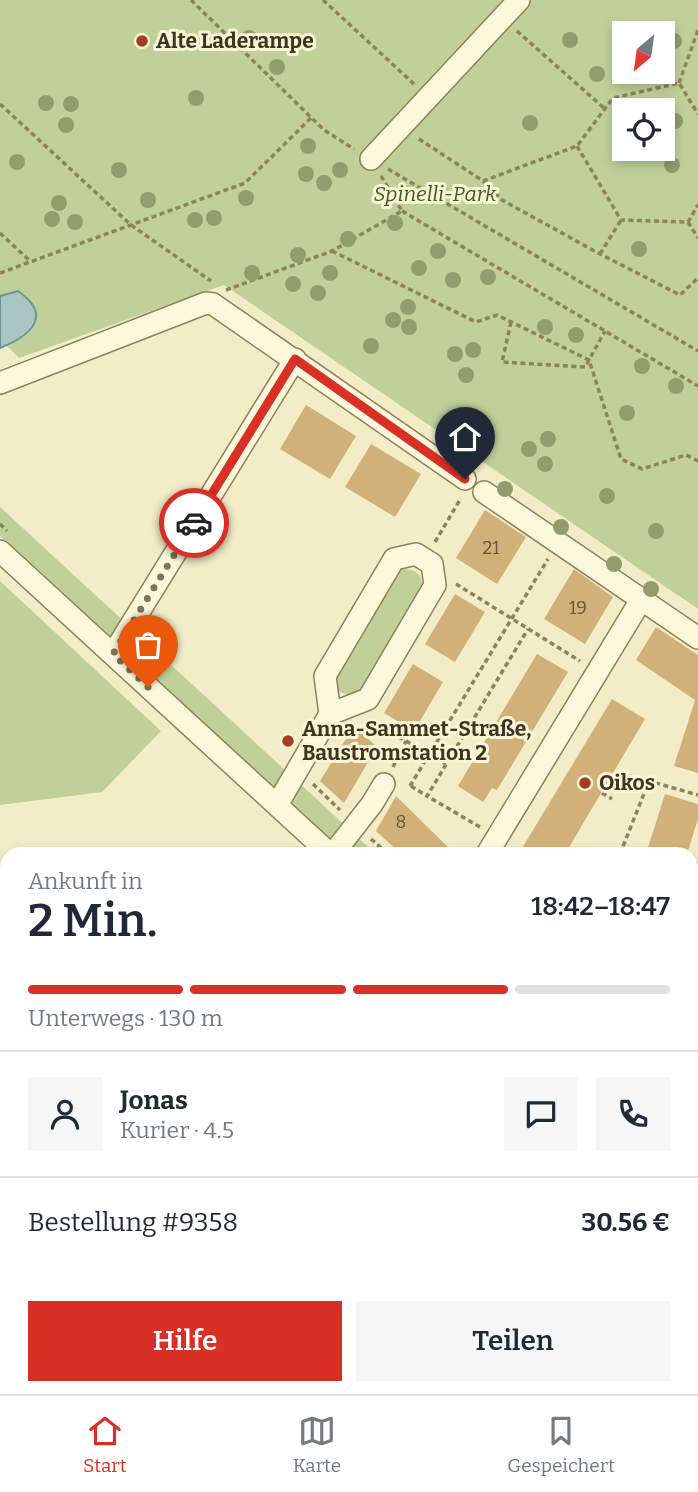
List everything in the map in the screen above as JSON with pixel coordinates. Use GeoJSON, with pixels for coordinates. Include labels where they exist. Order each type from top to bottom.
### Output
{"type":"FeatureCollection","features":[{"type":"Feature","properties":{"kind":"street"},"geometry":{"type":"LineString","coordinates":[[371,159],[519,0]]}},
{"type":"Feature","properties":{"kind":"street"},"geometry":{"type":"LineString","coordinates":[[0,383],[206,303],[213,304],[295,359],[471,488],[558,542],[698,638]]}},
{"type":"Feature","properties":{"kind":"street"},"geometry":{"type":"LineString","coordinates":[[113,654],[295,359]]}},
{"type":"Feature","properties":{"kind":"street"},"geometry":{"type":"LineString","coordinates":[[0,551],[323,847]]}},
{"type":"Feature","properties":{"kind":"street"},"geometry":{"type":"LineString","coordinates":[[276,805],[330,714],[368,699],[435,585],[430,567],[416,554],[394,559],[325,676],[330,714]]}},
{"type":"Feature","properties":{"kind":"street"},"geometry":{"type":"LineString","coordinates":[[492,845],[641,600]]}},
{"type":"Feature","properties":{"kind":"street"},"geometry":{"type":"LineString","coordinates":[[337,847],[372,804],[386,779]]}},
{"type":"Feature","properties":{"kind":"path"},"geometry":{"type":"LineString","coordinates":[[191,0],[324,130],[698,351]]}},
{"type":"Feature","properties":{"kind":"path"},"geometry":{"type":"LineString","coordinates":[[323,0],[428,97]]}},
{"type":"Feature","properties":{"kind":"path"},"geometry":{"type":"LineString","coordinates":[[502,18],[605,109]]}},
{"type":"Feature","properties":{"kind":"path"},"geometry":{"type":"LineString","coordinates":[[679,83],[698,30]]}},
{"type":"Feature","properties":{"kind":"path"},"geometry":{"type":"LineString","coordinates":[[483,181],[577,146],[613,98],[679,83]]}},
{"type":"Feature","properties":{"kind":"path"},"geometry":{"type":"LineString","coordinates":[[679,83],[698,114]]}},
{"type":"Feature","properties":{"kind":"path"},"geometry":{"type":"LineString","coordinates":[[0,104],[131,225],[201,274]]}},
{"type":"Feature","properties":{"kind":"path"},"geometry":{"type":"LineString","coordinates":[[0,273],[245,183],[312,117]]}},
{"type":"Feature","properties":{"kind":"path"},"geometry":{"type":"LineString","coordinates":[[403,125],[415,136],[483,181],[502,200],[600,254],[680,295],[698,278]]}},
{"type":"Feature","properties":{"kind":"path"},"geometry":{"type":"LineString","coordinates":[[577,146],[621,220]]}},
{"type":"Feature","properties":{"kind":"path"},"geometry":{"type":"LineString","coordinates":[[371,159],[402,211],[698,386]]}},
{"type":"Feature","properties":{"kind":"path"},"geometry":{"type":"LineString","coordinates":[[688,222],[698,205]]}},
{"type":"Feature","properties":{"kind":"path"},"geometry":{"type":"LineString","coordinates":[[224,290],[332,251],[402,211]]}},
{"type":"Feature","properties":{"kind":"path"},"geometry":{"type":"LineString","coordinates":[[621,220],[688,222]]}},
{"type":"Feature","properties":{"kind":"path"},"geometry":{"type":"LineString","coordinates":[[600,254],[621,220]]}},
{"type":"Feature","properties":{"kind":"path"},"geometry":{"type":"LineString","coordinates":[[688,222],[698,238]]}},
{"type":"Feature","properties":{"kind":"path"},"geometry":{"type":"LineString","coordinates":[[0,233],[31,262]]}},
{"type":"Feature","properties":{"kind":"path"},"geometry":{"type":"LineString","coordinates":[[332,251],[476,322],[497,315],[589,360],[621,459],[642,469],[686,455],[698,461]]}},
{"type":"Feature","properties":{"kind":"path"},"geometry":{"type":"LineString","coordinates":[[511,322],[502,362],[585,367],[605,331]]}},
{"type":"Feature","properties":{"kind":"path"},"geometry":{"type":"LineString","coordinates":[[471,488],[430,567],[596,670]]}},
{"type":"Feature","properties":{"kind":"path"},"geometry":{"type":"LineString","coordinates":[[410,786],[558,542]]}},
{"type":"Feature","properties":{"kind":"path"},"geometry":{"type":"LineString","coordinates":[[427,796],[528,629]]}},
{"type":"Feature","properties":{"kind":"path"},"geometry":{"type":"LineString","coordinates":[[357,703],[361,715],[446,764]]}},
{"type":"Feature","properties":{"kind":"path"},"geometry":{"type":"LineString","coordinates":[[406,741],[386,779],[410,786],[427,796],[492,845]]}},
{"type":"Feature","properties":{"kind":"path"},"geometry":{"type":"LineString","coordinates":[[623,847],[649,781],[698,794]]}},
{"type":"Feature","properties":{"kind":"path"},"geometry":{"type":"LineString","coordinates":[[602,793],[612,799]]}},
{"type":"Feature","properties":{"kind":"green space","name":"Spinelli-Park"},"geometry":{"type":"Polygon","coordinates":[[[0,0],[698,0],[698,609],[224,285],[19,358],[0,339],[0,0]]]}},
{"type":"Feature","properties":{"kind":"green space"},"geometry":{"type":"Polygon","coordinates":[[[0,507],[368,847],[333,847],[302,814],[0,536],[0,507]]]}},
{"type":"Feature","properties":{"kind":"green space"},"geometry":{"type":"Polygon","coordinates":[[[401,569],[418,574],[423,590],[364,690],[350,696],[338,691],[334,673],[395,574],[401,569]]]}},
{"type":"Feature","properties":{"kind":"green space"},"geometry":{"type":"Polygon","coordinates":[[[0,581],[161,731],[102,792],[0,805],[0,581]]]}},
{"type":"Feature","properties":{"kind":"water"},"geometry":{"type":"Polygon","coordinates":[[[18,291],[35,309],[34,324],[21,338],[0,348],[0,296],[18,291]]]}},
{"type":"Feature","properties":{"kind":"building"},"geometry":{"type":"Polygon","coordinates":[[[306,405],[356,436],[330,479],[280,449],[306,405]]]}},
{"type":"Feature","properties":{"kind":"building"},"geometry":{"type":"Polygon","coordinates":[[[371,444],[421,474],[395,517],[345,487],[371,444]]]}},
{"type":"Feature","properties":{"kind":"building"},"geometry":{"type":"Polygon","coordinates":[[[485,510],[526,537],[497,584],[456,558],[485,510]]]}},
{"type":"Feature","properties":{"kind":"building"},"geometry":{"type":"Polygon","coordinates":[[[574,569],[613,597],[585,644],[544,619],[574,569]]]}},
{"type":"Feature","properties":{"kind":"building"},"geometry":{"type":"Polygon","coordinates":[[[455,594],[485,612],[455,662],[425,644],[455,594]]]}},
{"type":"Feature","properties":{"kind":"building"},"geometry":{"type":"Polygon","coordinates":[[[656,627],[698,655],[698,773],[674,766],[695,700],[636,660],[656,627]]]}},
{"type":"Feature","properties":{"kind":"building"},"geometry":{"type":"Polygon","coordinates":[[[537,654],[568,672],[497,790],[492,788],[483,802],[458,786],[537,654]]]}},
{"type":"Feature","properties":{"kind":"building"},"geometry":{"type":"Polygon","coordinates":[[[413,664],[443,682],[414,731],[384,713],[413,664]]]}},
{"type":"Feature","properties":{"kind":"building","name":"Oikos"},"geometry":{"type":"Polygon","coordinates":[[[612,699],[645,719],[569,847],[523,847],[612,699]]]}},
{"type":"Feature","properties":{"kind":"building"},"geometry":{"type":"Polygon","coordinates":[[[354,726],[377,747],[344,803],[320,781],[354,726]]]}},
{"type":"Feature","properties":{"kind":"building"},"geometry":{"type":"Polygon","coordinates":[[[665,794],[698,804],[698,819],[689,847],[648,847],[665,794]]]}},
{"type":"Feature","properties":{"kind":"building"},"geometry":{"type":"Polygon","coordinates":[[[396,796],[448,847],[393,847],[376,831],[396,796]]]}},
{"type":"Feature","properties":{"kind":"way so far"},"geometry":{"type":"LineString","coordinates":[[148,687],[113,654],[194,523]]}},
{"type":"Feature","properties":{"kind":"place","name":"Alte Laderampe"},"geometry":{"type":"Point","coordinates":[142,41]}},
{"type":"Feature","properties":{"kind":"place","name":"Anna-Sammet-Straße, Baustromstation 2"},"geometry":{"type":"Point","coordinates":[288,741]}},
{"type":"Feature","properties":{"kind":"place","name":"Oikos"},"geometry":{"type":"Point","coordinates":[585,783]}},
{"type":"Feature","properties":{"kind":"route"},"geometry":{"type":"LineString","coordinates":[[194,523],[295,359],[465,479]]}}]}
